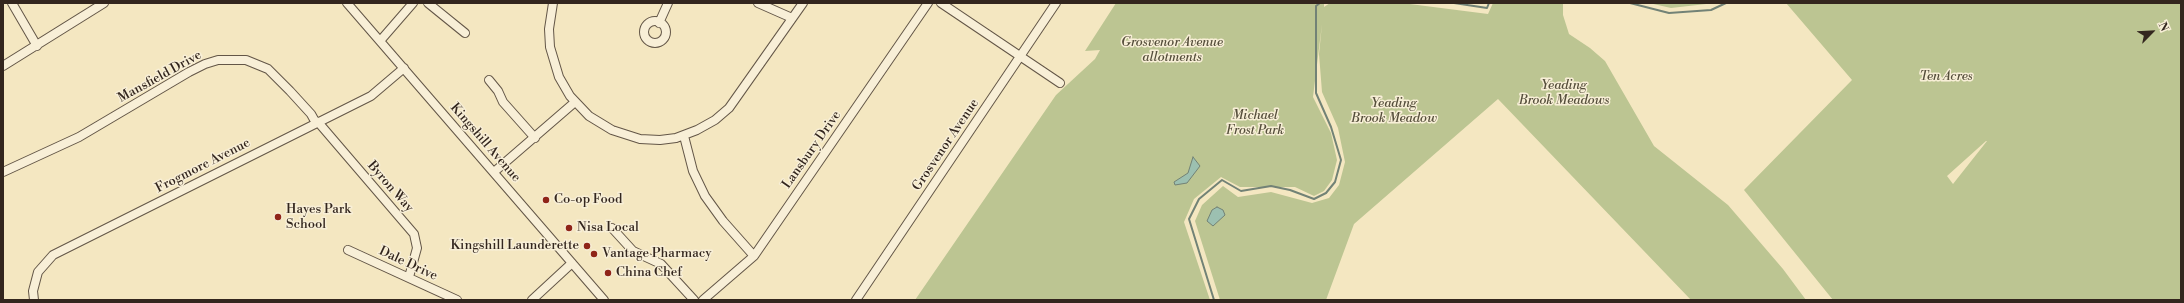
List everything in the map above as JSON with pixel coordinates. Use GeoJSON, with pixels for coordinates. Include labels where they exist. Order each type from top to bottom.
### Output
{"type":"FeatureCollection","features":[{"type":"Feature","properties":{"kind":"street"},"geometry":{"type":"LineString","coordinates":[[12,3],[37,46]]}},
{"type":"Feature","properties":{"kind":"street"},"geometry":{"type":"LineString","coordinates":[[3,66],[104,3]]}},
{"type":"Feature","properties":{"kind":"street","name":"Kingshill Avenue"},"geometry":{"type":"LineString","coordinates":[[347,3],[604,300]]}},
{"type":"Feature","properties":{"kind":"street"},"geometry":{"type":"LineString","coordinates":[[380,41],[413,3]]}},
{"type":"Feature","properties":{"kind":"street"},"geometry":{"type":"LineString","coordinates":[[428,3],[465,33]]}},
{"type":"Feature","properties":{"kind":"street"},"geometry":{"type":"LineString","coordinates":[[553,3],[549,30],[552,56],[559,77],[575,102],[596,122],[630,137],[660,140],[684,136],[711,123],[735,102],[802,3]]}},
{"type":"Feature","properties":{"kind":"street"},"geometry":{"type":"LineString","coordinates":[[659,22],[668,3]]}},
{"type":"Feature","properties":{"kind":"street"},"geometry":{"type":"LineString","coordinates":[[758,3],[792,18]]}},
{"type":"Feature","properties":{"kind":"street","name":"Lansbury Drive"},"geometry":{"type":"LineString","coordinates":[[703,300],[754,256],[928,3]]}},
{"type":"Feature","properties":{"kind":"street"},"geometry":{"type":"LineString","coordinates":[[941,3],[1060,83]]}},
{"type":"Feature","properties":{"kind":"street","name":"Grosvenor Avenue"},"geometry":{"type":"LineString","coordinates":[[856,300],[1056,3]]}},
{"type":"Feature","properties":{"kind":"street","name":"Mansfield Drive"},"geometry":{"type":"LineString","coordinates":[[3,172],[79,137],[189,72],[205,64],[218,60],[246,60],[268,69],[311,114],[317,123]]}},
{"type":"Feature","properties":{"kind":"street","name":"Frogmore Avenue"},"geometry":{"type":"LineString","coordinates":[[34,300],[33,290],[38,272],[53,255],[371,96],[404,68]]}},
{"type":"Feature","properties":{"kind":"street"},"geometry":{"type":"LineString","coordinates":[[489,80],[498,91],[503,102],[535,138]]}},
{"type":"Feature","properties":{"kind":"street"},"geometry":{"type":"LineString","coordinates":[[494,172],[575,102]]}},
{"type":"Feature","properties":{"kind":"street","name":"Byron Way"},"geometry":{"type":"LineString","coordinates":[[317,123],[414,234],[417,248],[409,277]]}},
{"type":"Feature","properties":{"kind":"street"},"geometry":{"type":"LineString","coordinates":[[684,136],[693,171],[705,196],[723,221],[754,256]]}},
{"type":"Feature","properties":{"kind":"street"},"geometry":{"type":"LineString","coordinates":[[612,228],[633,251],[661,264],[694,300]]}},
{"type":"Feature","properties":{"kind":"street","name":"Dale Drive"},"geometry":{"type":"LineString","coordinates":[[348,250],[457,300]]}},
{"type":"Feature","properties":{"kind":"street"},"geometry":{"type":"LineString","coordinates":[[532,300],[572,263]]}},
{"type":"Feature","properties":{"kind":"green space"},"geometry":{"type":"Polygon","coordinates":[[[1116,3],[1324,3],[1324,7],[1330,3],[1402,3],[1488,14],[1493,3],[1563,3],[1563,15],[1569,34],[1590,48],[1605,61],[1654,146],[1728,205],[1783,269],[1806,300],[1691,300],[1498,99],[1354,224],[1326,300],[1220,300],[1195,221],[1202,205],[1223,186],[1238,197],[1271,192],[1312,203],[1329,198],[1339,185],[1345,162],[1338,128],[1322,92],[1319,54],[1322,24],[1313,97],[1331,133],[1337,160],[1332,180],[1324,191],[1314,196],[1295,187],[1240,187],[1221,177],[1194,199],[1184,222],[1210,300],[915,300],[1056,95],[1095,59],[1100,50],[1085,51],[1116,3]]]}},
{"type":"Feature","properties":{"kind":"green space"},"geometry":{"type":"Polygon","coordinates":[[[1649,3],[1715,3],[1671,8],[1649,3]]]}},
{"type":"Feature","properties":{"kind":"green space","name":"Ten Acres"},"geometry":{"type":"Polygon","coordinates":[[[1786,3],[2181,3],[2181,300],[1833,300],[1744,190],[1852,80],[1786,3]],[[1987,141],[1947,176],[1953,184],[1987,141]]]}},
{"type":"Feature","properties":{"kind":"shaded area"},"geometry":{"type":"Polygon","coordinates":[[[1193,157],[1200,166],[1187,183],[1175,185],[1174,182],[1188,173],[1193,157]]]}},
{"type":"Feature","properties":{"kind":"shaded area"},"geometry":{"type":"Polygon","coordinates":[[[1217,207],[1223,210],[1225,215],[1213,226],[1207,221],[1212,210],[1217,207]]]}},
{"type":"Feature","properties":{"kind":"waterway"},"geometry":{"type":"LineString","coordinates":[[1214,300],[1189,219],[1199,199],[1222,180],[1241,191],[1271,186],[1290,190],[1314,199],[1326,193],[1335,182],[1341,160],[1331,127],[1316,93],[1316,6],[1320,3]]}},
{"type":"Feature","properties":{"kind":"waterway"},"geometry":{"type":"LineString","coordinates":[[1454,3],[1487,8],[1489,3]]}},
{"type":"Feature","properties":{"kind":"waterway"},"geometry":{"type":"LineString","coordinates":[[1630,3],[1669,13],[1711,10],[1726,3]]}},
{"type":"Feature","properties":{"kind":"place","name":"Co-op Food"},"geometry":{"type":"Point","coordinates":[546,200]}},
{"type":"Feature","properties":{"kind":"place","name":"Hayes Park School"},"geometry":{"type":"Point","coordinates":[278,217]}},
{"type":"Feature","properties":{"kind":"place","name":"Nisa Local"},"geometry":{"type":"Point","coordinates":[569,228]}},
{"type":"Feature","properties":{"kind":"place","name":"Kingshill Launderette"},"geometry":{"type":"Point","coordinates":[587,246]}},
{"type":"Feature","properties":{"kind":"place","name":"Vantage Pharmacy"},"geometry":{"type":"Point","coordinates":[594,254]}},
{"type":"Feature","properties":{"kind":"place","name":"China Chef"},"geometry":{"type":"Point","coordinates":[608,273]}},
{"type":"Feature","properties":{"kind":"park label","name":"Grosvenor Avenue allotments"},"geometry":{"type":"Point","coordinates":[1172,50]}},
{"type":"Feature","properties":{"kind":"park label","name":"Yeading Brook Meadows"},"geometry":{"type":"Point","coordinates":[1564,94]}},
{"type":"Feature","properties":{"kind":"park label","name":"Yeading Brook Meadow"},"geometry":{"type":"Point","coordinates":[1394,112]}},
{"type":"Feature","properties":{"kind":"park label","name":"Michael Frost Park"},"geometry":{"type":"Point","coordinates":[1255,124]}}]}
